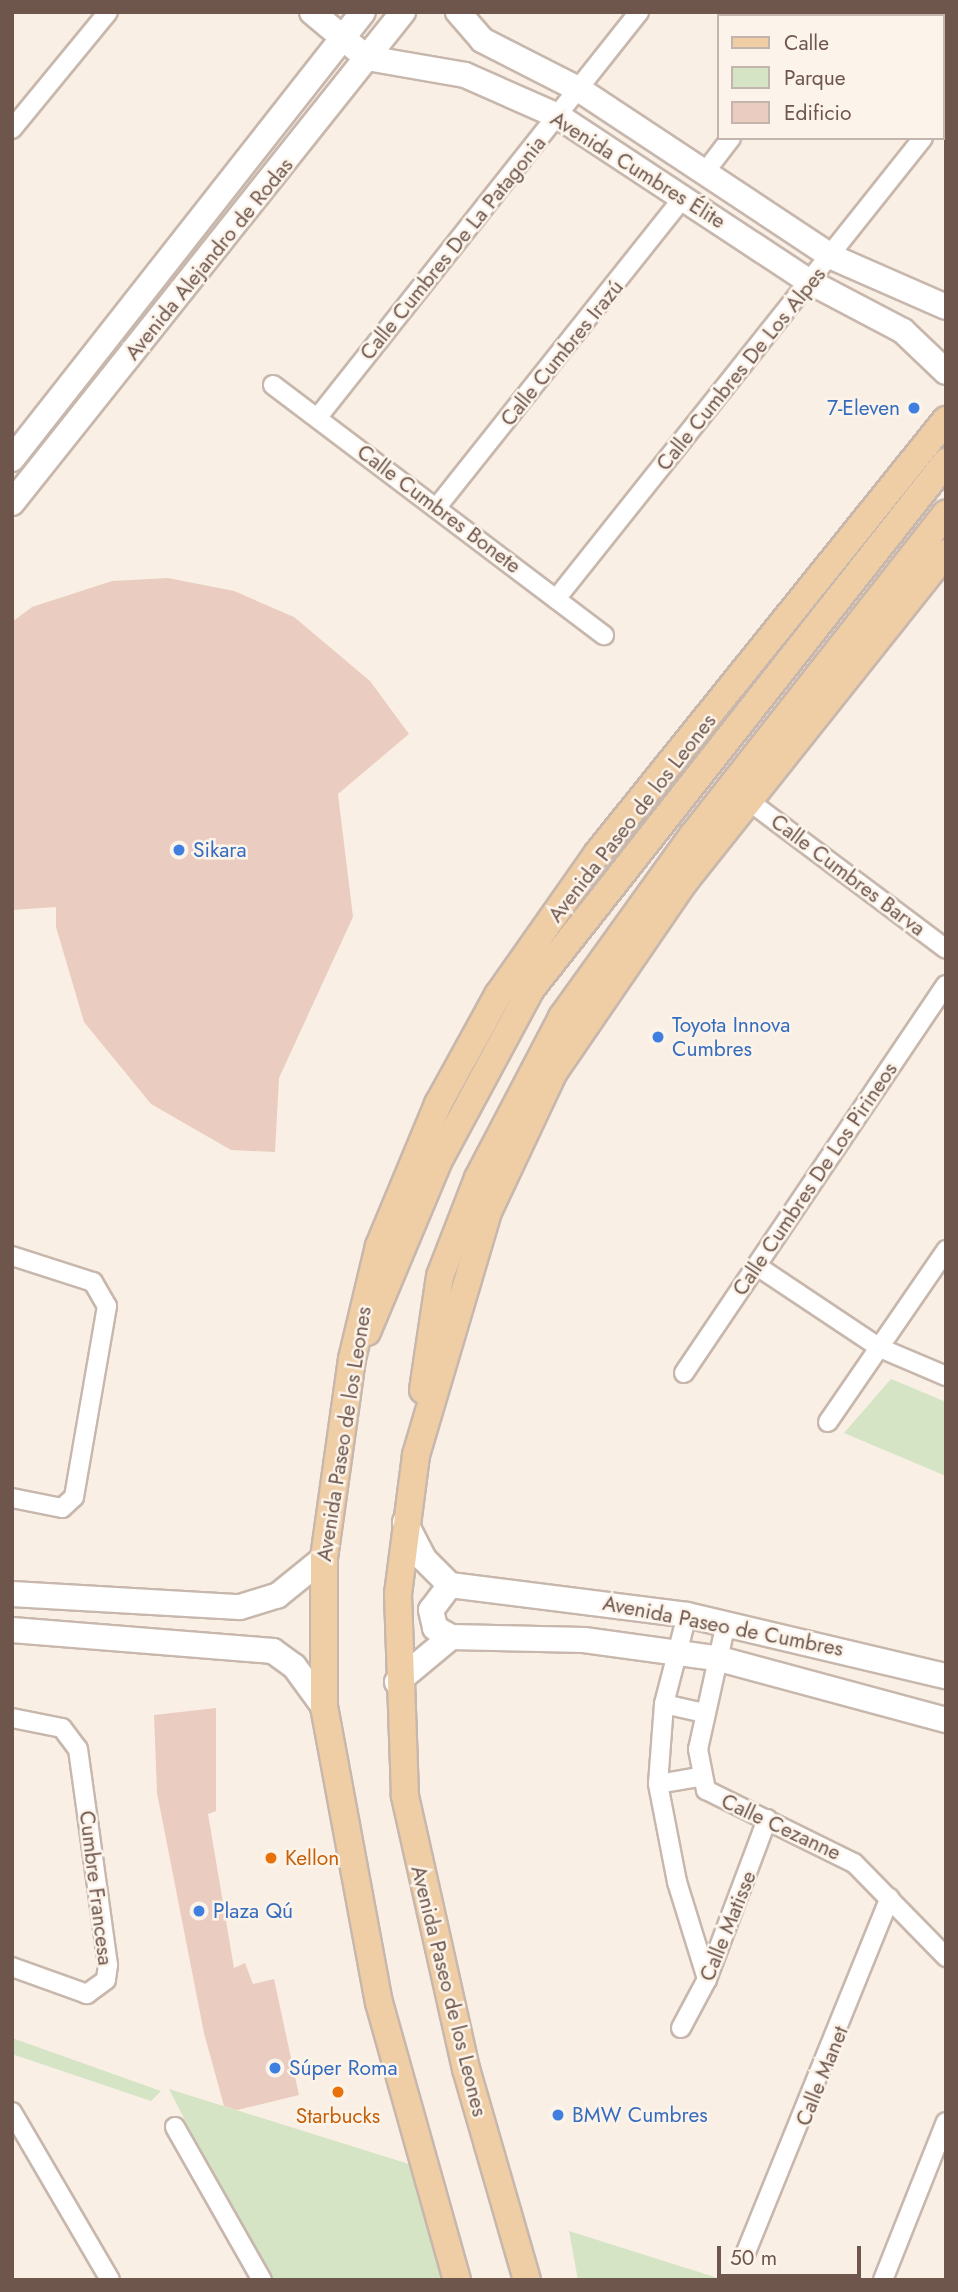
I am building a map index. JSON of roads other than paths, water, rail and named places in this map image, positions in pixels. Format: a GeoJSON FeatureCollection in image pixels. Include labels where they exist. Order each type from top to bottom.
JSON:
{"type":"FeatureCollection","features":[{"type":"Feature","properties":{"kind":"main road","name":"Avenida Paseo de los Leones"},"geometry":{"type":"LineString","coordinates":[[457,2280],[379,2003],[324,1707],[324,1558],[355,1351],[390,1211],[438,1104],[498,995],[597,855],[946,420]]}},
{"type":"Feature","properties":{"kind":"main road"},"geometry":{"type":"LineString","coordinates":[[355,1351],[377,1316],[439,1160],[531,989],[946,460],[918,453]]}},
{"type":"Feature","properties":{"kind":"main road"},"geometry":{"type":"LineString","coordinates":[[416,1455],[427,1342],[440,1276],[478,1178],[562,1017],[677,857],[946,514]]}},
{"type":"Feature","properties":{"kind":"main road","name":"Avenida Paseo de los Leones"},"geometry":{"type":"LineString","coordinates":[[527,2280],[419,1873],[405,1794],[397,1682],[405,1522],[416,1455],[488,1212],[554,1072],[599,998],[749,800],[946,554]]}},
{"type":"Feature","properties":{"kind":"street"},"geometry":{"type":"LineString","coordinates":[[12,129],[108,12]]}},
{"type":"Feature","properties":{"kind":"street","name":"Avenida Cumbres Élite"},"geometry":{"type":"LineString","coordinates":[[312,12],[341,42],[367,58],[465,75],[558,116],[810,282],[903,331],[946,372]]}},
{"type":"Feature","properties":{"kind":"street","name":"Avenida Alejandro de Rodas"},"geometry":{"type":"LineString","coordinates":[[12,459],[363,12]]}},
{"type":"Feature","properties":{"kind":"street","name":"Avenida Alejandro de Rodas"},"geometry":{"type":"LineString","coordinates":[[12,503],[403,12]]}},
{"type":"Feature","properties":{"kind":"street","name":"Avenida Cumbres Élite"},"geometry":{"type":"LineString","coordinates":[[458,12],[482,40],[580,90],[832,257],[946,307]]}},
{"type":"Feature","properties":{"kind":"street","name":"Calle Cumbres De La Patagonia"},"geometry":{"type":"LineString","coordinates":[[318,417],[580,90],[639,12]]}},
{"type":"Feature","properties":{"kind":"street"},"geometry":{"type":"LineString","coordinates":[[705,172],[729,140]]}},
{"type":"Feature","properties":{"kind":"street","name":"Calle Cumbres De Los Alpes"},"geometry":{"type":"LineString","coordinates":[[556,599],[832,257],[921,140]]}},
{"type":"Feature","properties":{"kind":"street","name":"Calle Cumbres Irazú"},"geometry":{"type":"LineString","coordinates":[[437,507],[684,197]]}},
{"type":"Feature","properties":{"kind":"street","name":"Calle Cumbres Bonete"},"geometry":{"type":"LineString","coordinates":[[273,385],[604,635]]}},
{"type":"Feature","properties":{"kind":"street","name":"Calle Cumbres Barva"},"geometry":{"type":"LineString","coordinates":[[749,800],[946,949]]}},
{"type":"Feature","properties":{"kind":"street","name":"Calle Cumbres De Los Pirineos"},"geometry":{"type":"LineString","coordinates":[[684,1373],[946,985]]}},
{"type":"Feature","properties":{"kind":"street"},"geometry":{"type":"LineString","coordinates":[[828,1422],[946,1250]]}},
{"type":"Feature","properties":{"kind":"street"},"geometry":{"type":"LineString","coordinates":[[12,1256],[93,1282],[107,1306],[74,1497],[62,1508],[12,1498]]}},
{"type":"Feature","properties":{"kind":"street"},"geometry":{"type":"LineString","coordinates":[[757,1266],[880,1348],[946,1376]]}},
{"type":"Feature","properties":{"kind":"street"},"geometry":{"type":"LineString","coordinates":[[397,1682],[451,1637],[435,1628],[431,1610],[450,1586],[424,1559],[405,1522]]}},
{"type":"Feature","properties":{"kind":"street"},"geometry":{"type":"LineString","coordinates":[[12,1594],[240,1606],[277,1596],[324,1558]]}},
{"type":"Feature","properties":{"kind":"street","name":"Avenida Paseo de Cumbres"},"geometry":{"type":"LineString","coordinates":[[450,1586],[687,1615],[946,1676]]}},
{"type":"Feature","properties":{"kind":"street"},"geometry":{"type":"LineString","coordinates":[[687,1615],[664,1704],[658,1784],[677,1882],[708,1979]]}},
{"type":"Feature","properties":{"kind":"street","name":"Calle Cezanne"},"geometry":{"type":"LineString","coordinates":[[726,1623],[704,1713],[699,1777],[718,1797],[836,1851],[890,1898],[946,1957]]}},
{"type":"Feature","properties":{"kind":"street"},"geometry":{"type":"LineString","coordinates":[[12,1630],[273,1651],[294,1666],[324,1707]]}},
{"type":"Feature","properties":{"kind":"street","name":"Avenida Paseo de Cumbres"},"geometry":{"type":"LineString","coordinates":[[451,1637],[676,1650],[716,1658],[946,1720]]}},
{"type":"Feature","properties":{"kind":"street"},"geometry":{"type":"LineString","coordinates":[[664,1704],[704,1713]]}},
{"type":"Feature","properties":{"kind":"street","name":"Cumbre Francesa"},"geometry":{"type":"LineString","coordinates":[[12,1718],[73,1735],[106,1980],[87,1994],[12,1967]]}},
{"type":"Feature","properties":{"kind":"street"},"geometry":{"type":"LineString","coordinates":[[658,1784],[699,1777]]}},
{"type":"Feature","properties":{"kind":"street","name":"Calle Matisse"},"geometry":{"type":"LineString","coordinates":[[681,2028],[708,1979],[767,1819]]}},
{"type":"Feature","properties":{"kind":"street","name":"Calle Manet"},"geometry":{"type":"LineString","coordinates":[[746,2252],[890,1898]]}},
{"type":"Feature","properties":{"kind":"street"},"geometry":{"type":"LineString","coordinates":[[12,2112],[110,2280]]}},
{"type":"Feature","properties":{"kind":"street"},"geometry":{"type":"LineString","coordinates":[[883,2280],[946,2122]]}},
{"type":"Feature","properties":{"kind":"street"},"geometry":{"type":"LineString","coordinates":[[175,2127],[262,2280]]}},
{"type":"Feature","properties":{"kind":"place","name":"7-Eleven"},"geometry":{"type":"Point","coordinates":[914,408]}},
{"type":"Feature","properties":{"kind":"place","name":"Sikara"},"geometry":{"type":"Point","coordinates":[179,850]}},
{"type":"Feature","properties":{"kind":"place","name":"Toyota Innova Cumbres"},"geometry":{"type":"Point","coordinates":[658,1037]}},
{"type":"Feature","properties":{"kind":"place","name":"Kellon"},"geometry":{"type":"Point","coordinates":[271,1858]}},
{"type":"Feature","properties":{"kind":"place","name":"Plaza Qú"},"geometry":{"type":"Point","coordinates":[199,1911]}},
{"type":"Feature","properties":{"kind":"place","name":"Súper Roma"},"geometry":{"type":"Point","coordinates":[275,2068]}},
{"type":"Feature","properties":{"kind":"place","name":"Starbucks"},"geometry":{"type":"Point","coordinates":[338,2092]}},
{"type":"Feature","properties":{"kind":"place","name":"BMW Cumbres"},"geometry":{"type":"Point","coordinates":[558,2115]}}]}
